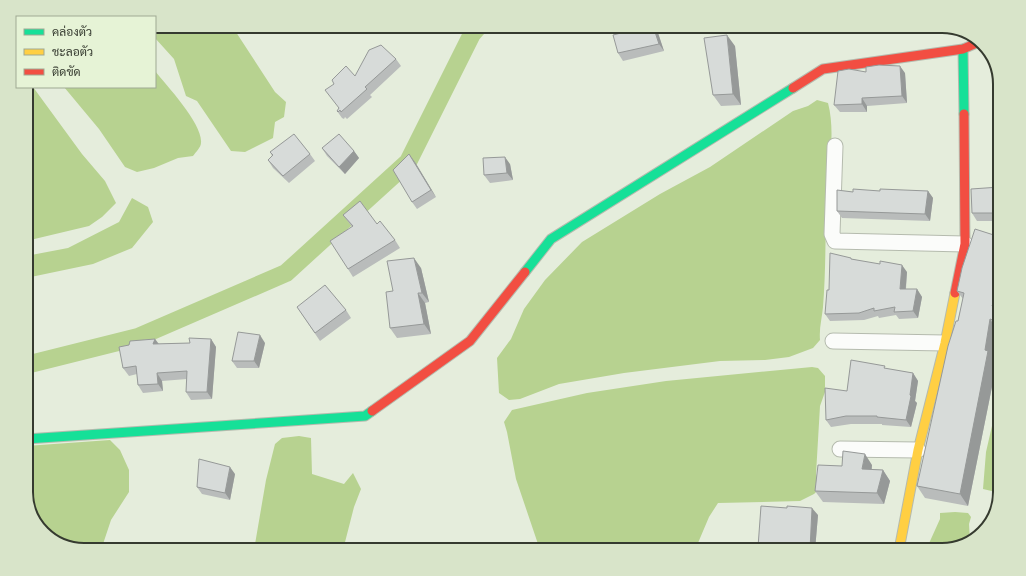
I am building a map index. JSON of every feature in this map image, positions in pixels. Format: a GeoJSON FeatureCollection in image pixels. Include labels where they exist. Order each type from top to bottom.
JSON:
{"type":"FeatureCollection","features":[{"type":"Feature","properties":{"kind":"street"},"geometry":{"type":"LineString","coordinates":[[33,438],[365,416],[470,341],[551,239],[823,69],[962,49],[973,44]]}},
{"type":"Feature","properties":{"kind":"street"},"geometry":{"type":"LineString","coordinates":[[899,543],[918,450],[945,343],[965,244],[962,49]]}},
{"type":"Feature","properties":{"kind":"street"},"geometry":{"type":"LineString","coordinates":[[836,146],[832,234],[835,241],[965,244]]}},
{"type":"Feature","properties":{"kind":"street"},"geometry":{"type":"LineString","coordinates":[[833,341],[945,343]]}},
{"type":"Feature","properties":{"kind":"street"},"geometry":{"type":"LineString","coordinates":[[840,449],[918,450]]}},
{"type":"Feature","properties":{"kind":"shaded area"},"geometry":{"type":"Polygon","coordinates":[[[156,33],[237,33],[275,92],[286,102],[284,117],[275,122],[273,138],[245,152],[231,151],[197,101],[186,96],[174,59],[156,39],[156,33]]]}},
{"type":"Feature","properties":{"kind":"shaded area"},"geometry":{"type":"Polygon","coordinates":[[[156,72],[190,116],[200,135],[201,145],[193,156],[178,158],[154,168],[137,172],[125,167],[99,129],[65,88],[156,88],[156,72]]]}},
{"type":"Feature","properties":{"kind":"shaded area"},"geometry":{"type":"Polygon","coordinates":[[[33,88],[82,154],[105,181],[116,203],[102,217],[89,226],[33,239],[33,88]]]}},
{"type":"Feature","properties":{"kind":"shaded area"},"geometry":{"type":"Polygon","coordinates":[[[817,100],[828,103],[831,126],[831,150],[827,197],[825,279],[820,340],[813,348],[789,357],[765,360],[720,361],[624,373],[559,384],[520,399],[509,400],[499,393],[497,358],[511,339],[524,309],[545,280],[582,242],[660,194],[710,167],[793,111],[808,106],[817,100]]]}},
{"type":"Feature","properties":{"kind":"shaded area"},"geometry":{"type":"Polygon","coordinates":[[[132,198],[148,207],[153,222],[132,248],[93,264],[33,277],[33,255],[68,248],[119,222],[132,198]]]}},
{"type":"Feature","properties":{"kind":"shaded area"},"geometry":{"type":"Polygon","coordinates":[[[812,367],[818,368],[825,376],[825,392],[820,406],[816,474],[820,488],[814,494],[800,501],[718,503],[709,517],[698,543],[538,543],[516,479],[504,422],[512,410],[587,393],[666,381],[812,367]]]}},
{"type":"Feature","properties":{"kind":"shaded area"},"geometry":{"type":"Polygon","coordinates":[[[993,422],[993,491],[983,489],[986,452],[993,422]]]}},
{"type":"Feature","properties":{"kind":"shaded area"},"geometry":{"type":"Polygon","coordinates":[[[299,436],[311,438],[312,474],[344,484],[353,473],[361,489],[354,507],[345,543],[255,543],[266,480],[275,444],[282,438],[299,436]]]}},
{"type":"Feature","properties":{"kind":"shaded area"},"geometry":{"type":"Polygon","coordinates":[[[110,440],[120,450],[129,470],[129,492],[111,520],[103,543],[77,543],[64,539],[50,530],[38,515],[33,495],[33,446],[110,440]]]}},
{"type":"Feature","properties":{"kind":"shaded area"},"geometry":{"type":"Polygon","coordinates":[[[940,513],[968,513],[971,517],[969,524],[970,535],[949,543],[929,543],[940,519],[940,513]]]}},
{"type":"Feature","properties":{"kind":"building"},"geometry":{"type":"Polygon","coordinates":[[[621,33],[655,33],[659,44],[618,53],[613,35],[621,33]]]}},
{"type":"Feature","properties":{"kind":"building"},"geometry":{"type":"Polygon","coordinates":[[[727,35],[733,94],[713,95],[704,38],[727,35]]]}},
{"type":"Feature","properties":{"kind":"building"},"geometry":{"type":"Polygon","coordinates":[[[381,45],[396,59],[365,87],[367,89],[341,112],[340,110],[338,112],[337,111],[339,108],[325,90],[334,84],[332,80],[346,66],[355,76],[369,50],[381,45]]]}},
{"type":"Feature","properties":{"kind":"building"},"geometry":{"type":"Polygon","coordinates":[[[879,65],[900,66],[902,96],[862,98],[862,104],[834,105],[838,71],[849,69],[866,72],[866,67],[879,65]]]}},
{"type":"Feature","properties":{"kind":"building"},"geometry":{"type":"Polygon","coordinates":[[[294,134],[310,154],[283,176],[268,160],[273,155],[270,152],[294,134]]]}},
{"type":"Feature","properties":{"kind":"building"},"geometry":{"type":"Polygon","coordinates":[[[339,134],[354,151],[339,167],[322,148],[339,134]]]}},
{"type":"Feature","properties":{"kind":"building"},"geometry":{"type":"Polygon","coordinates":[[[409,154],[431,190],[412,202],[393,170],[409,154]]]}},
{"type":"Feature","properties":{"kind":"building"},"geometry":{"type":"Polygon","coordinates":[[[505,157],[507,173],[484,175],[483,158],[505,157]]]}},
{"type":"Feature","properties":{"kind":"building"},"geometry":{"type":"Polygon","coordinates":[[[993,187],[993,213],[972,213],[971,189],[993,187]]]}},
{"type":"Feature","properties":{"kind":"building"},"geometry":{"type":"Polygon","coordinates":[[[853,189],[880,191],[880,189],[928,191],[925,214],[837,211],[837,190],[853,192],[853,189]]]}},
{"type":"Feature","properties":{"kind":"building"},"geometry":{"type":"Polygon","coordinates":[[[360,201],[377,224],[380,221],[395,240],[348,269],[330,241],[353,226],[343,215],[360,201]]]}},
{"type":"Feature","properties":{"kind":"building"},"geometry":{"type":"Polygon","coordinates":[[[975,229],[993,235],[993,320],[990,319],[985,350],[988,351],[960,494],[917,486],[948,346],[956,321],[958,321],[964,293],[957,291],[962,268],[975,229]]]}},
{"type":"Feature","properties":{"kind":"building"},"geometry":{"type":"Polygon","coordinates":[[[830,253],[851,259],[880,264],[880,261],[902,265],[900,289],[917,289],[913,311],[894,312],[895,307],[874,311],[874,308],[859,313],[825,314],[827,290],[829,290],[830,253]]]}},
{"type":"Feature","properties":{"kind":"building"},"geometry":{"type":"Polygon","coordinates":[[[414,258],[422,293],[418,293],[424,324],[390,328],[386,292],[393,291],[387,261],[414,258]]]}},
{"type":"Feature","properties":{"kind":"building"},"geometry":{"type":"Polygon","coordinates":[[[325,285],[346,310],[315,333],[297,307],[325,285]]]}},
{"type":"Feature","properties":{"kind":"building"},"geometry":{"type":"Polygon","coordinates":[[[238,332],[260,335],[254,361],[232,361],[238,332]]]}},
{"type":"Feature","properties":{"kind":"building"},"geometry":{"type":"Polygon","coordinates":[[[189,338],[211,339],[207,392],[186,392],[187,371],[157,373],[158,384],[138,385],[136,366],[123,368],[119,347],[129,345],[130,341],[155,339],[153,344],[190,343],[189,338]]]}},
{"type":"Feature","properties":{"kind":"building"},"geometry":{"type":"Polygon","coordinates":[[[851,360],[913,373],[911,396],[906,420],[877,416],[846,416],[826,420],[825,388],[847,391],[851,360]]]}},
{"type":"Feature","properties":{"kind":"building"},"geometry":{"type":"Polygon","coordinates":[[[843,451],[865,454],[862,469],[883,470],[877,493],[815,491],[818,465],[842,466],[843,451]]]}},
{"type":"Feature","properties":{"kind":"building"},"geometry":{"type":"Polygon","coordinates":[[[199,459],[230,467],[225,493],[197,487],[199,459]]]}},
{"type":"Feature","properties":{"kind":"building"},"geometry":{"type":"Polygon","coordinates":[[[761,506],[812,508],[810,543],[758,543],[761,506]]]}},
{"type":"Feature","properties":{"kind":"waterway"},"geometry":{"type":"LineString","coordinates":[[33,363],[138,337],[286,273],[408,162],[473,33]]}},
{"type":"Feature","properties":{"kind":"traffic: fast"},"geometry":{"type":"LineString","coordinates":[[963,49],[964,114]]}},
{"type":"Feature","properties":{"kind":"traffic: fast"},"geometry":{"type":"LineString","coordinates":[[525,272],[551,239],[793,88]]}},
{"type":"Feature","properties":{"kind":"traffic: fast"},"geometry":{"type":"LineString","coordinates":[[33,439],[365,416],[372,411]]}},
{"type":"Feature","properties":{"kind":"traffic: slow"},"geometry":{"type":"LineString","coordinates":[[900,543],[918,450],[945,343],[955,293]]}},
{"type":"Feature","properties":{"kind":"traffic: jam"},"geometry":{"type":"LineString","coordinates":[[793,88],[823,69],[963,49],[974,44]]}},
{"type":"Feature","properties":{"kind":"traffic: jam"},"geometry":{"type":"LineString","coordinates":[[955,293],[965,244],[964,114]]}},
{"type":"Feature","properties":{"kind":"traffic: jam"},"geometry":{"type":"LineString","coordinates":[[372,411],[470,341],[525,272]]}}]}
